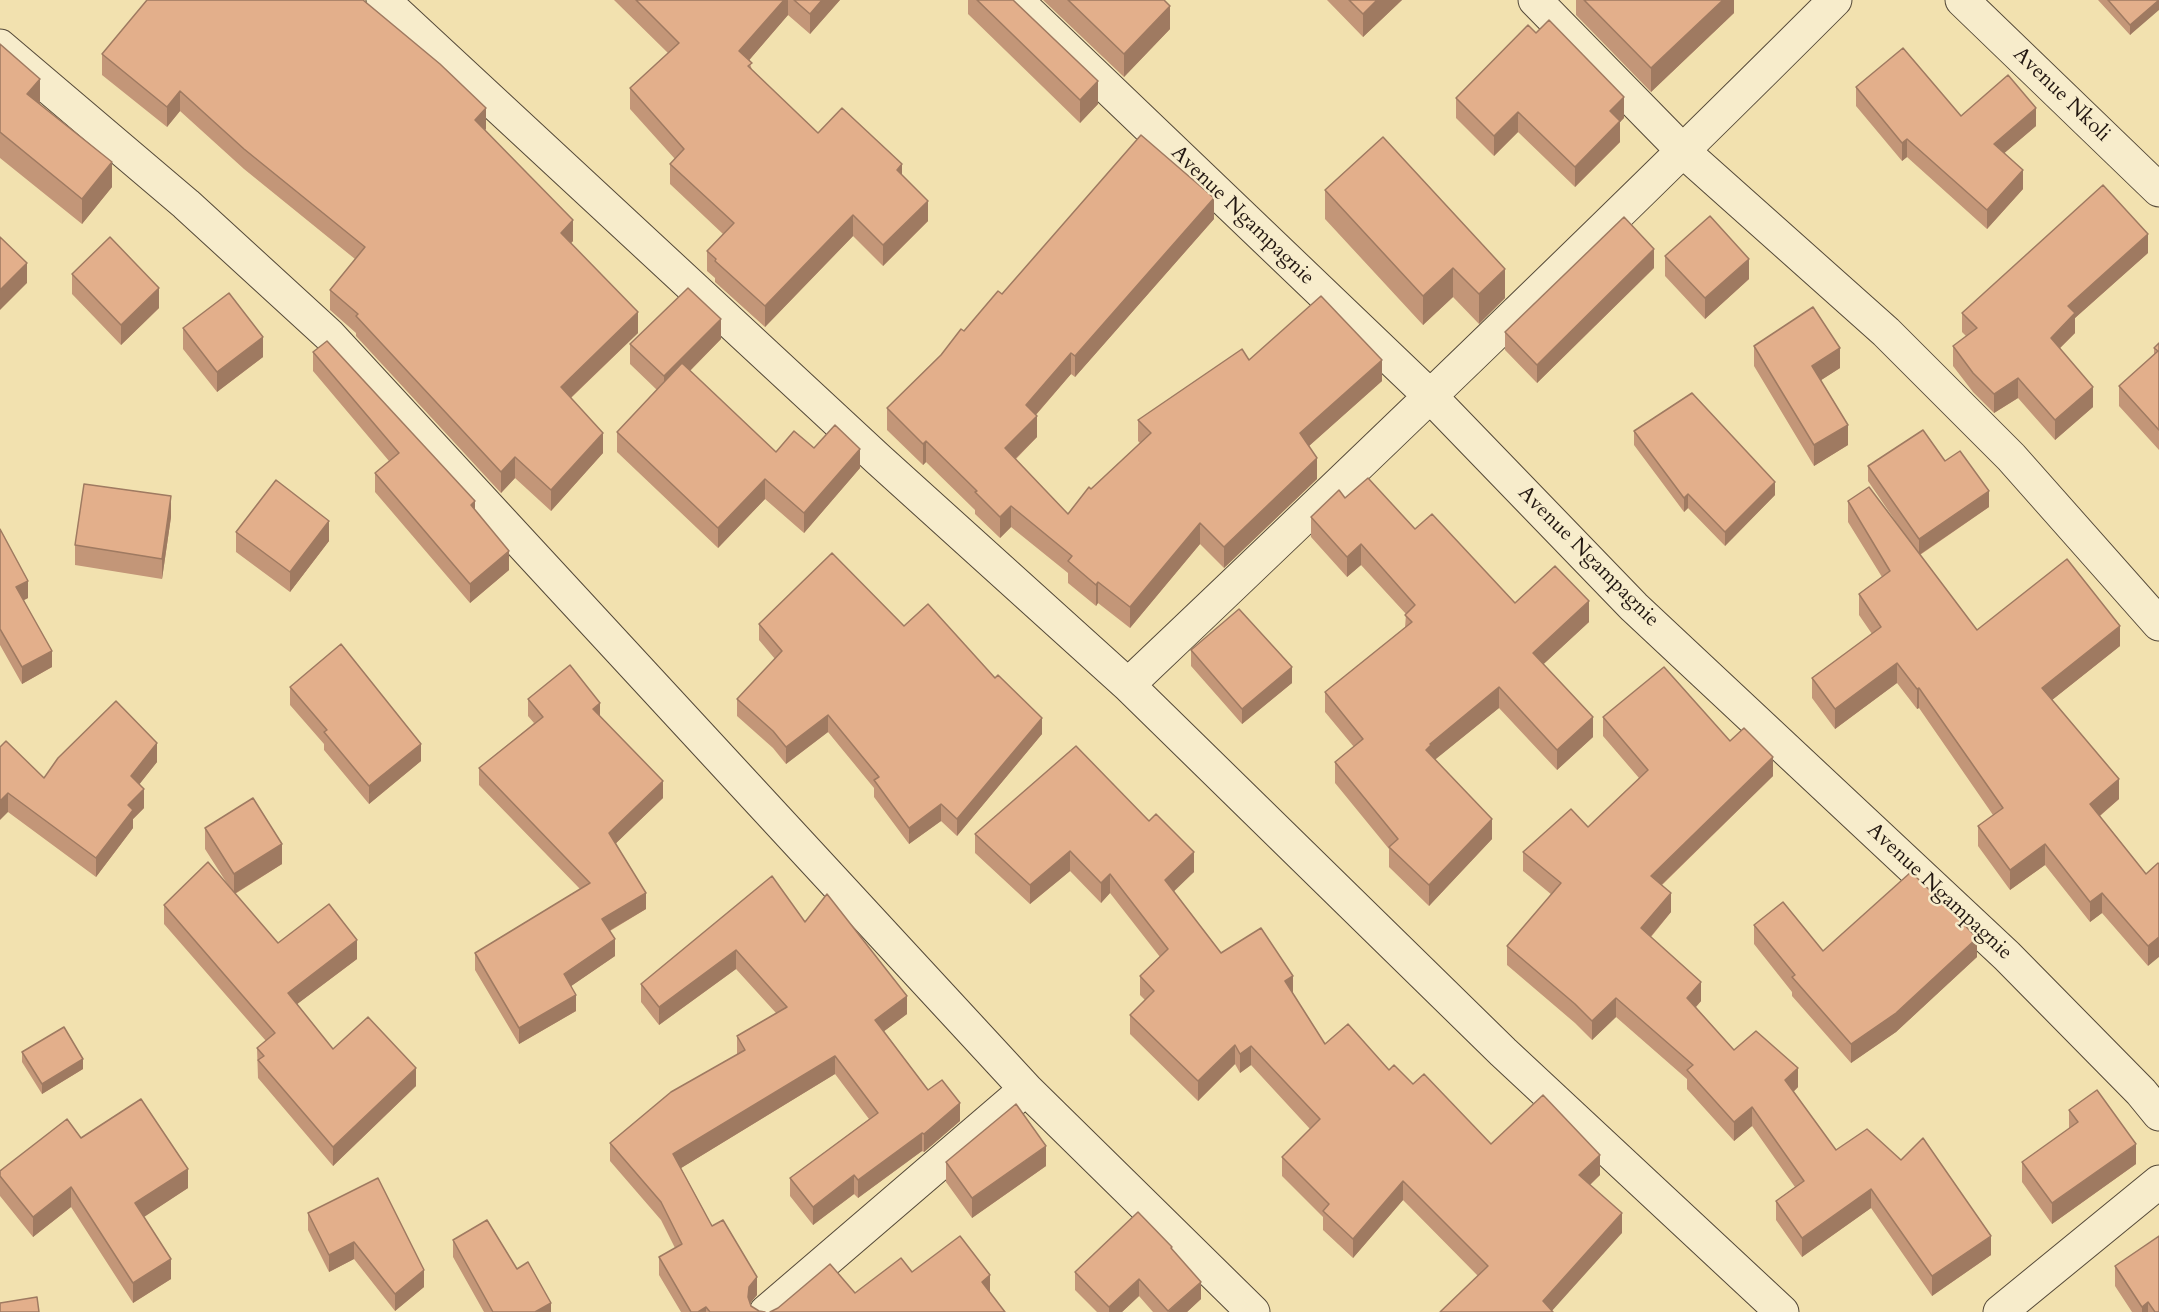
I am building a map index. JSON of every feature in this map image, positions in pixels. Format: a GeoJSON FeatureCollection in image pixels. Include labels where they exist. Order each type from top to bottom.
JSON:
{"type":"FeatureCollection","features":[{"type":"Feature","properties":{"kind":"street"},"geometry":{"type":"LineString","coordinates":[[383,0],[869,451],[1128,685],[1503,1052],[1782,1312]]}},
{"type":"Feature","properties":{"kind":"street","name":"Avenue Ngampagnie"},"geometry":{"type":"LineString","coordinates":[[1016,0],[1431,397],[1634,607],[2153,1094]]}},
{"type":"Feature","properties":{"kind":"street"},"geometry":{"type":"LineString","coordinates":[[1535,0],[1683,152],[1903,349],[2012,457],[2159,624]]}},
{"type":"Feature","properties":{"kind":"street"},"geometry":{"type":"LineString","coordinates":[[1128,685],[1431,397],[1683,152],[1835,0]]}},
{"type":"Feature","properties":{"kind":"street","name":"Avenue Nkoli"},"geometry":{"type":"LineString","coordinates":[[1962,0],[2159,190]]}},
{"type":"Feature","properties":{"kind":"street"},"geometry":{"type":"LineString","coordinates":[[0,46],[186,204],[329,335],[1026,1089],[1253,1312]]}},
{"type":"Feature","properties":{"kind":"street"},"geometry":{"type":"LineString","coordinates":[[766,1312],[1026,1089]]}},
{"type":"Feature","properties":{"kind":"street"},"geometry":{"type":"LineString","coordinates":[[2000,1312],[2159,1182]]}},
{"type":"Feature","properties":{"kind":"building"},"geometry":{"type":"Polygon","coordinates":[[[147,0],[363,0],[440,64],[486,108],[475,120],[573,220],[561,233],[638,312],[561,387],[603,433],[551,490],[515,457],[501,472],[356,316],[358,314],[330,290],[365,247],[244,149],[180,91],[167,107],[102,54],[147,0]]]}},
{"type":"Feature","properties":{"kind":"building"},"geometry":{"type":"Polygon","coordinates":[[[636,0],[784,0],[739,51],[752,63],[748,66],[818,133],[842,108],[902,164],[897,170],[928,201],[883,245],[853,215],[765,306],[707,251],[734,223],[670,164],[684,149],[630,88],[679,43],[636,0]]]}},
{"type":"Feature","properties":{"kind":"building"},"geometry":{"type":"Polygon","coordinates":[[[794,0],[822,0],[810,14],[794,0]]]}},
{"type":"Feature","properties":{"kind":"building"},"geometry":{"type":"Polygon","coordinates":[[[977,0],[1013,0],[1098,81],[1080,100],[977,0]]]}},
{"type":"Feature","properties":{"kind":"building"},"geometry":{"type":"Polygon","coordinates":[[[1068,0],[1164,0],[1170,6],[1124,54],[1068,0]]]}},
{"type":"Feature","properties":{"kind":"building"},"geometry":{"type":"Polygon","coordinates":[[[1349,0],[1377,0],[1363,14],[1349,0]]]}},
{"type":"Feature","properties":{"kind":"building"},"geometry":{"type":"Polygon","coordinates":[[[1584,0],[1723,0],[1651,68],[1584,0]]]}},
{"type":"Feature","properties":{"kind":"building"},"geometry":{"type":"Polygon","coordinates":[[[2108,0],[2159,0],[2130,25],[2108,0]]]}},
{"type":"Feature","properties":{"kind":"building"},"geometry":{"type":"Polygon","coordinates":[[[1549,20],[1624,97],[1610,111],[1620,121],[1575,167],[1518,112],[1494,136],[1456,98],[1528,25],[1536,33],[1549,20]]]}},
{"type":"Feature","properties":{"kind":"building"},"geometry":{"type":"Polygon","coordinates":[[[0,44],[40,79],[27,94],[112,162],[82,199],[0,132],[0,44]]]}},
{"type":"Feature","properties":{"kind":"building"},"geometry":{"type":"Polygon","coordinates":[[[1903,48],[1961,116],[2008,75],[2036,108],[1994,144],[2023,170],[1987,210],[1907,139],[1902,143],[1856,87],[1903,48]]]}},
{"type":"Feature","properties":{"kind":"building"},"geometry":{"type":"Polygon","coordinates":[[[1141,135],[1214,198],[1075,356],[1071,353],[1026,405],[1037,416],[1005,448],[1068,514],[1089,487],[1091,489],[1151,433],[1138,420],[1242,349],[1249,360],[1321,296],[1382,360],[1300,433],[1317,458],[1224,547],[1200,523],[1130,607],[1098,582],[1096,585],[1068,561],[1072,556],[1011,506],[1000,517],[926,441],[923,444],[887,408],[941,355],[961,329],[964,331],[998,291],[1002,294],[1141,135]]]}},
{"type":"Feature","properties":{"kind":"building"},"geometry":{"type":"Polygon","coordinates":[[[1383,137],[1505,269],[1479,294],[1453,268],[1423,296],[1325,190],[1383,137]]]}},
{"type":"Feature","properties":{"kind":"building"},"geometry":{"type":"Polygon","coordinates":[[[2103,185],[2148,234],[2068,306],[2075,313],[2051,338],[2093,387],[2055,420],[2018,378],[1994,394],[1973,373],[1953,346],[1977,328],[1962,313],[2103,185]]]}},
{"type":"Feature","properties":{"kind":"building"},"geometry":{"type":"Polygon","coordinates":[[[1710,216],[1749,259],[1705,298],[1665,256],[1710,216]]]}},
{"type":"Feature","properties":{"kind":"building"},"geometry":{"type":"Polygon","coordinates":[[[1624,217],[1654,249],[1537,365],[1505,332],[1624,217]]]}},
{"type":"Feature","properties":{"kind":"building"},"geometry":{"type":"Polygon","coordinates":[[[0,237],[27,263],[0,290],[0,237]]]}},
{"type":"Feature","properties":{"kind":"building"},"geometry":{"type":"Polygon","coordinates":[[[110,237],[159,288],[121,325],[72,274],[110,237]]]}},
{"type":"Feature","properties":{"kind":"building"},"geometry":{"type":"Polygon","coordinates":[[[688,288],[721,319],[664,376],[630,344],[688,288]]]}},
{"type":"Feature","properties":{"kind":"building"},"geometry":{"type":"Polygon","coordinates":[[[229,293],[263,337],[217,372],[183,328],[229,293]]]}},
{"type":"Feature","properties":{"kind":"building"},"geometry":{"type":"Polygon","coordinates":[[[1813,307],[1840,348],[1812,366],[1848,425],[1814,445],[1754,346],[1813,307]]]}},
{"type":"Feature","properties":{"kind":"building"},"geometry":{"type":"Polygon","coordinates":[[[327,341],[475,501],[471,505],[509,551],[470,584],[375,473],[399,453],[313,352],[327,341]]]}},
{"type":"Feature","properties":{"kind":"building"},"geometry":{"type":"Polygon","coordinates":[[[2159,343],[2159,430],[2119,386],[2158,351],[2154,348],[2159,343]]]}},
{"type":"Feature","properties":{"kind":"building"},"geometry":{"type":"Polygon","coordinates":[[[682,363],[776,452],[794,431],[814,448],[835,425],[860,449],[804,513],[765,479],[718,528],[617,432],[682,363]]]}},
{"type":"Feature","properties":{"kind":"building"},"geometry":{"type":"Polygon","coordinates":[[[1692,393],[1775,482],[1725,532],[1688,494],[1684,498],[1634,431],[1692,393]]]}},
{"type":"Feature","properties":{"kind":"building"},"geometry":{"type":"Polygon","coordinates":[[[1923,430],[1945,461],[1960,451],[1989,491],[1919,539],[1868,466],[1923,430]]]}},
{"type":"Feature","properties":{"kind":"building"},"geometry":{"type":"Polygon","coordinates":[[[1368,478],[1415,529],[1432,514],[1515,603],[1555,566],[1589,601],[1533,653],[1593,717],[1557,750],[1499,687],[1430,744],[1426,750],[1492,819],[1429,885],[1389,847],[1398,839],[1335,762],[1363,739],[1325,692],[1412,622],[1405,615],[1415,605],[1361,544],[1347,557],[1311,517],[1339,490],[1345,498],[1368,478]]]}},
{"type":"Feature","properties":{"kind":"building"},"geometry":{"type":"Polygon","coordinates":[[[276,480],[329,521],[290,572],[236,532],[276,480]]]}},
{"type":"Feature","properties":{"kind":"building"},"geometry":{"type":"Polygon","coordinates":[[[84,484],[171,496],[162,559],[75,545],[84,484]]]}},
{"type":"Feature","properties":{"kind":"building"},"geometry":{"type":"Polygon","coordinates":[[[1869,487],[1977,630],[2067,559],[2120,626],[2042,688],[2119,779],[2090,804],[2146,874],[2159,864],[2159,937],[2148,946],[2102,893],[2090,902],[2045,844],[2010,870],[1978,826],[2003,808],[1919,688],[1917,689],[1897,663],[1835,709],[1812,678],[1881,627],[1859,594],[1890,571],[1848,501],[1869,487]]]}},
{"type":"Feature","properties":{"kind":"building"},"geometry":{"type":"Polygon","coordinates":[[[0,529],[28,581],[16,587],[52,651],[22,667],[0,629],[0,529]]]}},
{"type":"Feature","properties":{"kind":"building"},"geometry":{"type":"Polygon","coordinates":[[[832,553],[904,626],[928,604],[995,678],[998,675],[1042,718],[957,819],[941,804],[909,828],[874,780],[879,777],[828,715],[786,747],[773,731],[737,699],[782,651],[759,624],[832,553]]]}},
{"type":"Feature","properties":{"kind":"building"},"geometry":{"type":"Polygon","coordinates":[[[1239,609],[1292,667],[1242,709],[1191,650],[1239,609]]]}},
{"type":"Feature","properties":{"kind":"building"},"geometry":{"type":"Polygon","coordinates":[[[341,644],[421,744],[369,786],[324,732],[327,730],[290,687],[341,644]]]}},
{"type":"Feature","properties":{"kind":"building"},"geometry":{"type":"Polygon","coordinates":[[[570,665],[600,703],[593,709],[663,781],[609,833],[646,893],[602,919],[615,939],[564,974],[576,995],[519,1028],[475,953],[590,883],[479,768],[543,717],[528,699],[570,665]]]}},
{"type":"Feature","properties":{"kind":"building"},"geometry":{"type":"Polygon","coordinates":[[[1664,667],[1730,741],[1744,728],[1773,757],[1651,876],[1671,893],[1641,928],[1701,982],[1687,998],[1734,1050],[1756,1031],[1798,1068],[1785,1080],[1836,1150],[1867,1129],[1901,1160],[1923,1138],[1991,1236],[1932,1276],[1871,1189],[1802,1238],[1776,1201],[1804,1181],[1752,1107],[1734,1122],[1687,1070],[1693,1065],[1616,998],[1592,1021],[1507,946],[1561,883],[1523,852],[1571,809],[1588,827],[1648,770],[1603,717],[1664,667]]]}},
{"type":"Feature","properties":{"kind":"building"},"geometry":{"type":"Polygon","coordinates":[[[116,701],[157,743],[131,776],[144,789],[128,805],[133,810],[96,858],[8,793],[0,801],[0,747],[6,741],[44,778],[58,758],[116,701]]]}},
{"type":"Feature","properties":{"kind":"building"},"geometry":{"type":"Polygon","coordinates":[[[1076,746],[1149,821],[1156,814],[1194,852],[1165,880],[1221,953],[1261,928],[1293,976],[1285,981],[1325,1044],[1348,1024],[1389,1070],[1394,1065],[1413,1084],[1424,1074],[1491,1144],[1543,1095],[1600,1155],[1579,1175],[1622,1213],[1543,1301],[1553,1312],[1440,1312],[1488,1266],[1403,1181],[1353,1239],[1323,1211],[1329,1204],[1282,1157],[1320,1119],[1251,1046],[1240,1054],[1235,1045],[1198,1081],[1130,1015],[1154,991],[1140,976],[1168,949],[1110,874],[1101,883],[1070,851],[1030,885],[975,834],[1076,746]]]}},
{"type":"Feature","properties":{"kind":"building"},"geometry":{"type":"Polygon","coordinates":[[[253,798],[282,844],[234,874],[205,828],[253,798]]]}},
{"type":"Feature","properties":{"kind":"building"},"geometry":{"type":"Polygon","coordinates":[[[208,862],[278,943],[329,904],[357,940],[288,993],[333,1049],[368,1017],[416,1068],[333,1147],[258,1060],[264,1056],[257,1048],[275,1033],[164,905],[208,862]]]}},
{"type":"Feature","properties":{"kind":"building"},"geometry":{"type":"Polygon","coordinates":[[[1911,872],[1977,938],[1896,1013],[1851,1044],[1792,977],[1795,975],[1754,925],[1783,902],[1823,951],[1911,872]]]}},
{"type":"Feature","properties":{"kind":"building"},"geometry":{"type":"Polygon","coordinates":[[[772,876],[805,922],[827,894],[907,996],[875,1020],[928,1090],[942,1080],[960,1103],[924,1134],[922,1133],[858,1180],[854,1175],[813,1207],[790,1178],[878,1113],[835,1056],[673,1154],[712,1226],[723,1220],[757,1277],[749,1287],[748,1297],[751,1306],[765,1312],[710,1312],[706,1307],[698,1312],[691,1312],[659,1257],[682,1244],[661,1202],[610,1143],[671,1092],[745,1050],[737,1036],[787,1007],[736,950],[659,1007],[641,984],[772,876]]]}},
{"type":"Feature","properties":{"kind":"building"},"geometry":{"type":"Polygon","coordinates":[[[64,1027],[83,1059],[42,1084],[22,1052],[64,1027]]]}},
{"type":"Feature","properties":{"kind":"building"},"geometry":{"type":"Polygon","coordinates":[[[2097,1090],[2136,1144],[2052,1203],[2022,1162],[2078,1122],[2069,1110],[2097,1090]]]}},
{"type":"Feature","properties":{"kind":"building"},"geometry":{"type":"Polygon","coordinates":[[[141,1099],[188,1169],[135,1203],[171,1259],[133,1283],[71,1187],[33,1217],[0,1176],[0,1171],[67,1119],[81,1138],[141,1099]]]}},
{"type":"Feature","properties":{"kind":"building"},"geometry":{"type":"Polygon","coordinates":[[[1016,1104],[1046,1146],[972,1198],[946,1162],[1016,1104]]]}},
{"type":"Feature","properties":{"kind":"building"},"geometry":{"type":"Polygon","coordinates":[[[378,1178],[424,1270],[395,1294],[354,1242],[329,1255],[308,1213],[378,1178]]]}},
{"type":"Feature","properties":{"kind":"building"},"geometry":{"type":"Polygon","coordinates":[[[1138,1212],[1172,1247],[1201,1282],[1168,1311],[1139,1279],[1109,1307],[1075,1272],[1138,1212]]]}},
{"type":"Feature","properties":{"kind":"building"},"geometry":{"type":"Polygon","coordinates":[[[487,1220],[517,1269],[528,1262],[551,1303],[535,1312],[493,1312],[453,1240],[487,1220]]]}},
{"type":"Feature","properties":{"kind":"building"},"geometry":{"type":"Polygon","coordinates":[[[960,1236],[990,1275],[982,1282],[1005,1312],[770,1312],[778,1308],[830,1264],[855,1293],[901,1258],[912,1272],[960,1236]]]}},
{"type":"Feature","properties":{"kind":"building"},"geometry":{"type":"Polygon","coordinates":[[[2159,1236],[2159,1312],[2155,1312],[2148,1302],[2142,1307],[2115,1266],[2159,1236]]]}},
{"type":"Feature","properties":{"kind":"building"},"geometry":{"type":"Polygon","coordinates":[[[37,1297],[39,1312],[0,1312],[0,1303],[37,1297]]]}}]}
